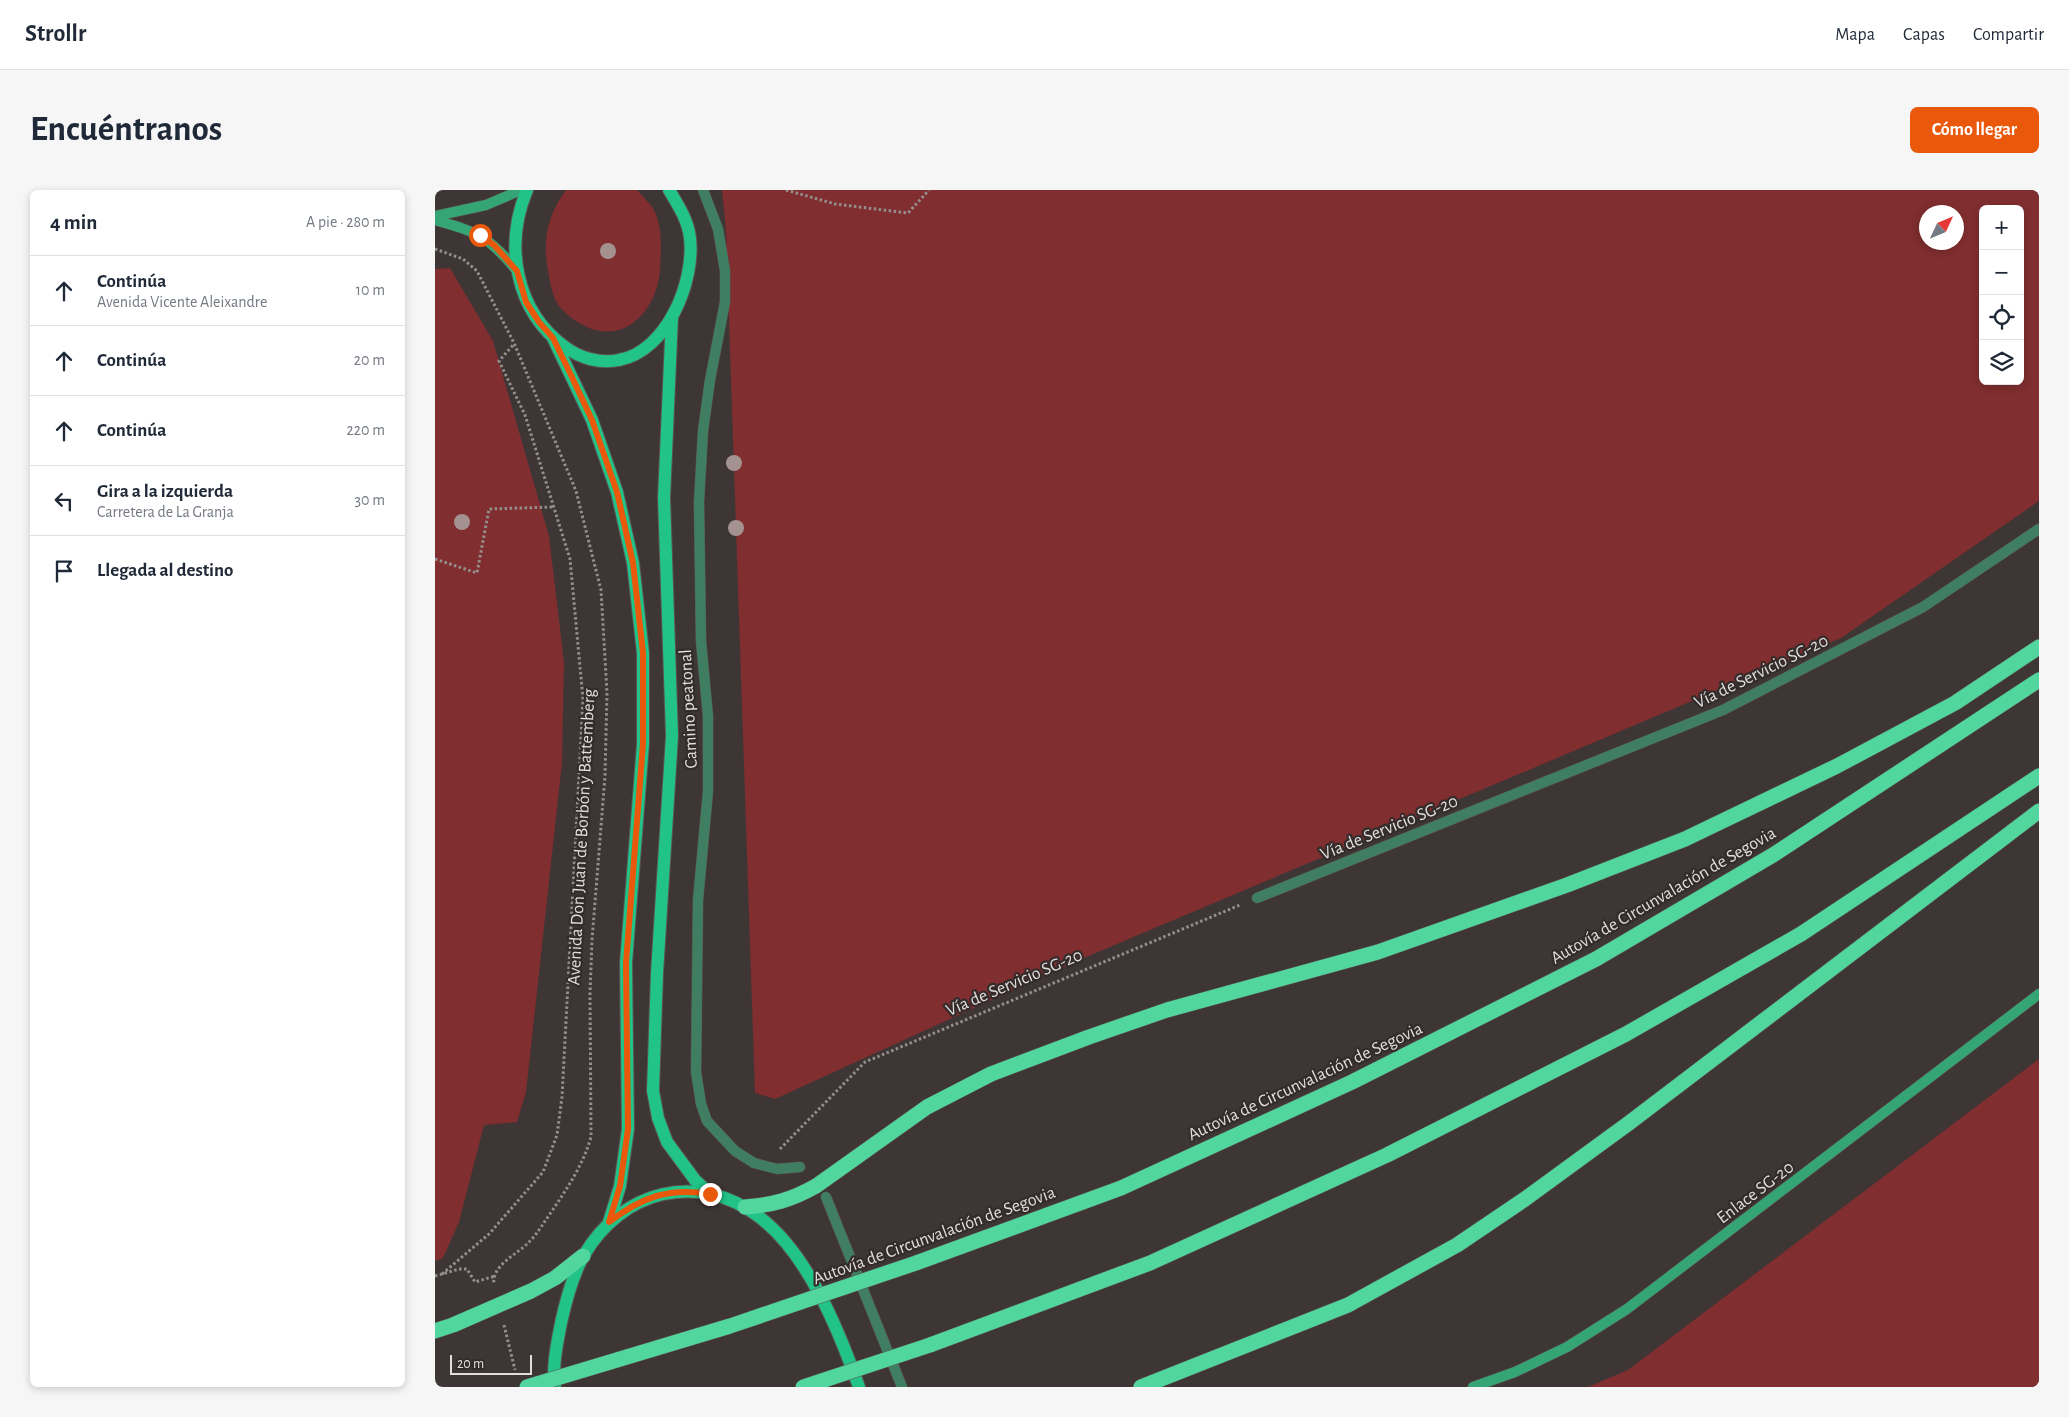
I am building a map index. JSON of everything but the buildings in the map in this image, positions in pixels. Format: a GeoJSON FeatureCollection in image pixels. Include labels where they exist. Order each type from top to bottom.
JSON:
{"type":"FeatureCollection","features":[{"type":"Feature","properties":{"kind":"highway"},"geometry":{"type":"LineString","coordinates":[[745,1207],[773,1205],[797,1197],[816,1186],[927,1107],[991,1074],[1167,1010],[1378,952],[1567,885],[1685,839],[1837,766],[1955,703],[2039,647]]}},
{"type":"Feature","properties":{"kind":"highway","name":"Autovía de Circunvalación de Segovia"},"geometry":{"type":"LineString","coordinates":[[523,1383],[730,1326],[916,1263],[1121,1188],[1351,1082],[1595,959],[1773,855],[2039,680]]}},
{"type":"Feature","properties":{"kind":"highway"},"geometry":{"type":"LineString","coordinates":[[803,1387],[930,1346],[1150,1263],[1387,1155],[1627,1034],[1801,934],[2039,776]]}},
{"type":"Feature","properties":{"kind":"highway"},"geometry":{"type":"LineString","coordinates":[[1141,1387],[1347,1305],[1457,1245],[1525,1200],[1629,1123],[2039,811]]}},
{"type":"Feature","properties":{"kind":"highway"},"geometry":{"type":"LineString","coordinates":[[435,1331],[531,1291],[555,1278],[583,1256]]}},
{"type":"Feature","properties":{"kind":"main road"},"geometry":{"type":"LineString","coordinates":[[527,190],[519,210],[515,250],[517,271],[526,302],[539,322],[553,338],[568,349],[590,359],[619,360],[647,346],[672,317],[688,280],[691,248],[686,221],[669,190]]}},
{"type":"Feature","properties":{"kind":"main road"},"geometry":{"type":"LineString","coordinates":[[672,317],[664,498],[672,736],[657,973],[653,1091],[658,1118],[667,1142],[695,1180],[710,1194]]}},
{"type":"Feature","properties":{"kind":"main road"},"geometry":{"type":"LineString","coordinates":[[553,338],[592,420],[617,492],[633,563],[643,653],[643,744],[626,963],[628,1129],[620,1186],[609,1222]]}},
{"type":"Feature","properties":{"kind":"main road"},"geometry":{"type":"LineString","coordinates":[[555,1387],[554,1361],[565,1305],[572,1281],[583,1256],[609,1222],[637,1203],[651,1197],[691,1191],[710,1194],[745,1207],[773,1230],[793,1252],[811,1280],[841,1336],[859,1387]]}},
{"type":"Feature","properties":{"kind":"street"},"geometry":{"type":"LineString","coordinates":[[435,216],[486,205],[521,190]]}},
{"type":"Feature","properties":{"kind":"street","name":"Camino peatonal"},"geometry":{"type":"LineString","coordinates":[[703,190],[718,228],[725,271],[725,302],[704,422],[699,502],[701,641],[708,716],[708,782],[698,900],[696,1072],[701,1104],[707,1121],[718,1135],[735,1151],[754,1163],[777,1169],[799,1168]]}},
{"type":"Feature","properties":{"kind":"street"},"geometry":{"type":"LineString","coordinates":[[435,220],[464,228],[480,235],[494,245],[517,271]]}},
{"type":"Feature","properties":{"kind":"street","name":"Vía de Servicio SG-20"},"geometry":{"type":"LineString","coordinates":[[1257,898],[1723,710],[1923,607],[2039,529]]}},
{"type":"Feature","properties":{"kind":"street","name":"Enlace SG-20"},"geometry":{"type":"LineString","coordinates":[[1473,1387],[1515,1372],[1567,1347],[1627,1309],[2039,994]]}},
{"type":"Feature","properties":{"kind":"street"},"geometry":{"type":"LineString","coordinates":[[826,1197],[902,1387]]}},
{"type":"Feature","properties":{"kind":"path"},"geometry":{"type":"LineString","coordinates":[[786,190],[835,204],[908,212],[929,190]]}},
{"type":"Feature","properties":{"kind":"path","name":"Avenida Don Juan de Borbón y Battemberg"},"geometry":{"type":"LineString","coordinates":[[435,249],[463,259],[477,271],[514,343],[576,491],[601,590],[605,641],[607,712],[605,776],[591,949],[591,1137],[586,1153],[566,1191],[530,1242],[500,1266],[495,1276]]}},
{"type":"Feature","properties":{"kind":"path"},"geometry":{"type":"LineString","coordinates":[[442,1274],[489,1234],[543,1172],[557,1136],[562,1087],[583,699],[569,558],[525,415],[499,361],[514,343]]}},
{"type":"Feature","properties":{"kind":"path"},"geometry":{"type":"LineString","coordinates":[[435,559],[477,573],[489,509],[553,507]]}},
{"type":"Feature","properties":{"kind":"path","name":"Vía de Servicio SG-20"},"geometry":{"type":"LineString","coordinates":[[764,1165],[865,1062],[1257,898]]}},
{"type":"Feature","properties":{"kind":"path"},"geometry":{"type":"LineString","coordinates":[[435,1276],[459,1269],[467,1269],[475,1282],[495,1276]]}},
{"type":"Feature","properties":{"kind":"path"},"geometry":{"type":"LineString","coordinates":[[495,1276],[493,1281],[495,1288]]}},
{"type":"Feature","properties":{"kind":"path"},"geometry":{"type":"LineString","coordinates":[[503,1321],[523,1383]]}},
{"type":"Feature","properties":{"kind":"shaded area"},"geometry":{"type":"Polygon","coordinates":[[[566,190],[637,190],[654,210],[657,217],[661,240],[661,255],[657,285],[645,311],[624,328],[611,331],[596,330],[581,324],[570,317],[558,305],[554,297],[547,265],[547,235],[551,216],[566,190]]]}},
{"type":"Feature","properties":{"kind":"shaded area"},"geometry":{"type":"Polygon","coordinates":[[[722,190],[2039,190],[2039,501],[1841,638],[1079,960],[775,1099],[755,1093],[726,231],[722,190]]]}},
{"type":"Feature","properties":{"kind":"shaded area"},"geometry":{"type":"Polygon","coordinates":[[[450,268],[493,341],[549,536],[564,662],[562,763],[526,1092],[517,1122],[484,1125],[459,1222],[443,1258],[435,1261],[435,269],[450,268]]]}},
{"type":"Feature","properties":{"kind":"shaded area"},"geometry":{"type":"Polygon","coordinates":[[[2039,1059],[2039,1387],[1588,1387],[1628,1370],[2039,1059]]]}},
{"type":"Feature","properties":{"kind":"route"},"geometry":{"type":"LineString","coordinates":[[480,235],[494,245],[517,271],[526,302],[539,322],[553,338],[592,420],[617,492],[633,563],[643,653],[643,744],[626,963],[628,1129],[620,1186],[609,1222],[637,1203],[665,1193],[691,1191],[710,1194]]}}]}
